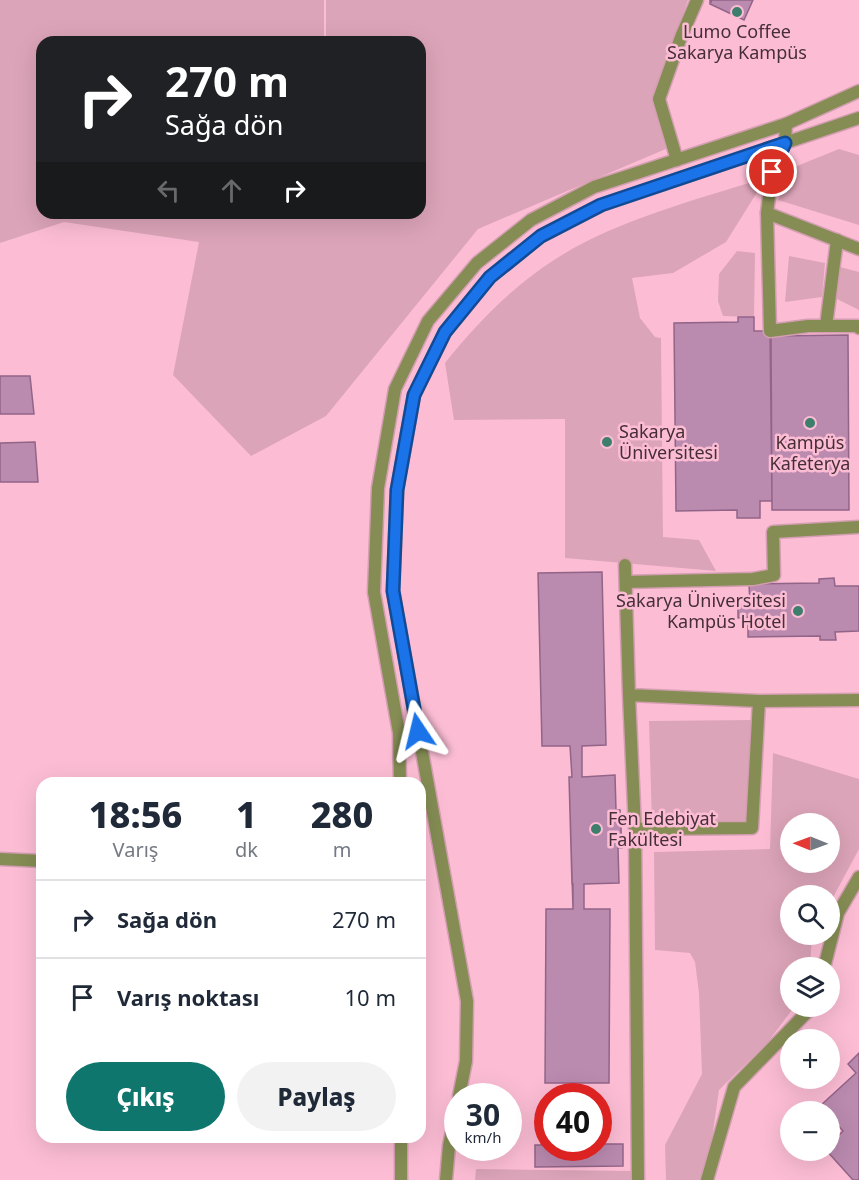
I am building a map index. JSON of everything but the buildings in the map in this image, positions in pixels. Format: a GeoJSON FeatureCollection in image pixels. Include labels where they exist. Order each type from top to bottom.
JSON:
{"type":"FeatureCollection","features":[{"type":"Feature","properties":{"kind":"street"},"geometry":{"type":"LineString","coordinates":[[676,160],[659,99],[681,38],[698,0]]}},
{"type":"Feature","properties":{"kind":"street"},"geometry":{"type":"LineString","coordinates":[[400,777],[399,733],[374,592],[378,488],[395,389],[428,321],[477,263],[531,220],[594,188],[786,124],[859,91]]}},
{"type":"Feature","properties":{"kind":"street"},"geometry":{"type":"LineString","coordinates":[[462,1083],[466,1060],[467,1001],[393,591],[397,490],[414,395],[445,332],[490,277],[541,236],[601,205],[859,118]]}},
{"type":"Feature","properties":{"kind":"street"},"geometry":{"type":"LineString","coordinates":[[786,124],[785,143],[772,172],[767,213],[770,331],[808,326],[858,326]]}},
{"type":"Feature","properties":{"kind":"street"},"geometry":{"type":"LineString","coordinates":[[767,213],[859,249]]}},
{"type":"Feature","properties":{"kind":"street"},"geometry":{"type":"LineString","coordinates":[[825,326],[837,240]]}},
{"type":"Feature","properties":{"kind":"street"},"geometry":{"type":"LineString","coordinates":[[626,582],[753,579],[774,575],[773,532],[859,527]]}},
{"type":"Feature","properties":{"kind":"street"},"geometry":{"type":"LineString","coordinates":[[626,565],[635,829],[638,1180]]}},
{"type":"Feature","properties":{"kind":"street"},"geometry":{"type":"LineString","coordinates":[[629,695],[759,701],[859,700]]}},
{"type":"Feature","properties":{"kind":"street"},"geometry":{"type":"LineString","coordinates":[[635,829],[752,828],[759,701]]}},
{"type":"Feature","properties":{"kind":"street"},"geometry":{"type":"LineString","coordinates":[[0,859],[36,861]]}},
{"type":"Feature","properties":{"kind":"street"},"geometry":{"type":"LineString","coordinates":[[827,957],[838,913],[859,877]]}},
{"type":"Feature","properties":{"kind":"street"},"geometry":{"type":"LineString","coordinates":[[707,1180],[734,1087],[802,1017]]}},
{"type":"Feature","properties":{"kind":"street"},"geometry":{"type":"LineString","coordinates":[[401,1143],[401,1180]]}},
{"type":"Feature","properties":{"kind":"street"},"geometry":{"type":"LineString","coordinates":[[446,1180],[448,1161]]}},
{"type":"Feature","properties":{"kind":"shaded area"},"geometry":{"type":"Polygon","coordinates":[[[0,0],[324,0],[324,36],[36,36],[36,219],[426,219],[426,36],[326,36],[326,0],[688,0],[657,87],[668,148],[478,229],[326,416],[251,456],[173,375],[199,242],[64,222],[0,243],[0,0]]]}},
{"type":"Feature","properties":{"kind":"shaded area"},"geometry":{"type":"Polygon","coordinates":[[[839,149],[859,155],[859,225],[778,200],[792,168],[839,149]]]}},
{"type":"Feature","properties":{"kind":"shaded area"},"geometry":{"type":"Polygon","coordinates":[[[766,178],[726,242],[673,273],[632,278],[640,318],[655,337],[661,338],[663,537],[699,540],[716,571],[565,558],[565,419],[454,420],[445,363],[469,334],[509,294],[554,260],[578,246],[657,212],[766,178]]]}},
{"type":"Feature","properties":{"kind":"shaded area"},"geometry":{"type":"Polygon","coordinates":[[[737,251],[755,253],[754,317],[723,316],[718,301],[719,274],[737,251]]]}},
{"type":"Feature","properties":{"kind":"shaded area"},"geometry":{"type":"Polygon","coordinates":[[[789,256],[825,263],[822,297],[785,302],[789,256]]]}},
{"type":"Feature","properties":{"kind":"shaded area"},"geometry":{"type":"Polygon","coordinates":[[[840,267],[859,272],[859,310],[833,297],[840,267]]]}},
{"type":"Feature","properties":{"kind":"shaded area"},"geometry":{"type":"Polygon","coordinates":[[[753,720],[756,827],[652,825],[649,721],[753,720]]]}},
{"type":"Feature","properties":{"kind":"shaded area"},"geometry":{"type":"Polygon","coordinates":[[[773,753],[859,779],[859,849],[840,885],[780,885],[780,945],[811,945],[811,957],[780,957],[780,1017],[787,1017],[768,1042],[719,1090],[706,1180],[666,1180],[665,1145],[702,1074],[699,993],[695,962],[690,953],[655,950],[654,852],[770,849],[773,753]]]}},
{"type":"Feature","properties":{"kind":"shaded area"},"geometry":{"type":"Polygon","coordinates":[[[476,1169],[633,1171],[633,1180],[475,1180],[476,1169]]]}},
{"type":"Feature","properties":{"kind":"place","name":"Lumo Coffee Sakarya Kampüs"},"geometry":{"type":"Point","coordinates":[737,12]}},
{"type":"Feature","properties":{"kind":"place","name":"Kampüs Kafeterya"},"geometry":{"type":"Point","coordinates":[810,423]}},
{"type":"Feature","properties":{"kind":"place","name":"Sakarya Üniversitesi"},"geometry":{"type":"Point","coordinates":[607,442]}},
{"type":"Feature","properties":{"kind":"place","name":"Sakarya Üniversitesi Kampüs Hotel"},"geometry":{"type":"Point","coordinates":[798,611]}},
{"type":"Feature","properties":{"kind":"place","name":"Fen Edebiyat Fakültesi"},"geometry":{"type":"Point","coordinates":[596,829]}},
{"type":"Feature","properties":{"kind":"route"},"geometry":{"type":"LineString","coordinates":[[418,731],[393,591],[397,490],[414,395],[445,332],[490,277],[541,236],[601,205],[785,143],[772,172]]}}]}
